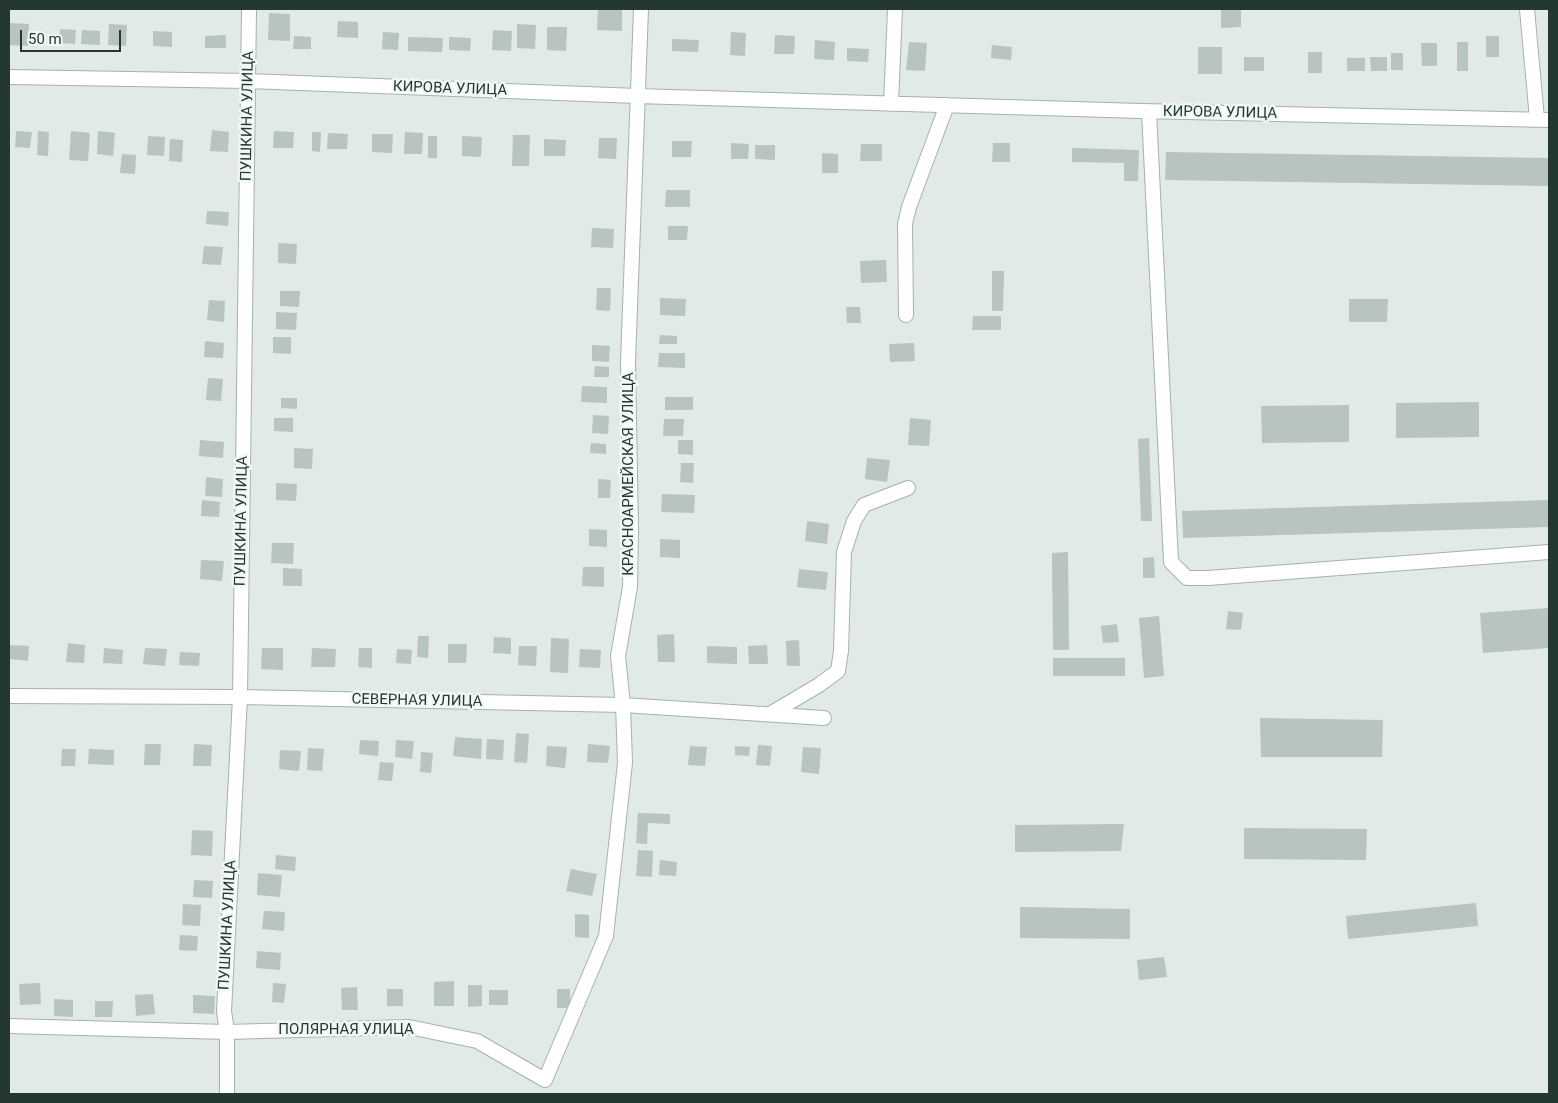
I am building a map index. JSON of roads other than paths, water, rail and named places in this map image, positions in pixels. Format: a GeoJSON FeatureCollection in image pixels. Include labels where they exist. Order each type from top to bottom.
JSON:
{"type":"FeatureCollection","features":[{"type":"Feature","properties":{"kind":"street","name":"ПУШКИНА УЛИЦА"},"geometry":{"type":"LineString","coordinates":[[228,1094],[227,1032],[224,1011],[240,697],[249,9]]}},
{"type":"Feature","properties":{"kind":"street","name":"КРАСНОАРМЕЙСКАЯ УЛИЦА"},"geometry":{"type":"LineString","coordinates":[[606,936],[625,763],[623,705],[618,656],[630,587],[628,362],[641,9]]}},
{"type":"Feature","properties":{"kind":"street"},"geometry":{"type":"LineString","coordinates":[[891,104],[895,9]]}},
{"type":"Feature","properties":{"kind":"street"},"geometry":{"type":"LineString","coordinates":[[1527,9],[1543,120]]}},
{"type":"Feature","properties":{"kind":"street","name":"КИРОВА УЛИЦА"},"geometry":{"type":"LineString","coordinates":[[9,77],[248,81],[637,96],[1149,112],[1543,120]]}},
{"type":"Feature","properties":{"kind":"street"},"geometry":{"type":"LineString","coordinates":[[906,315],[906,224],[909,207],[947,105]]}},
{"type":"Feature","properties":{"kind":"street"},"geometry":{"type":"LineString","coordinates":[[1149,112],[1171,562],[1187,578],[1208,578],[1549,552]]}},
{"type":"Feature","properties":{"kind":"street"},"geometry":{"type":"LineString","coordinates":[[770,714],[819,685],[838,671],[841,651],[844,552],[854,521],[864,506],[908,488]]}},
{"type":"Feature","properties":{"kind":"street","name":"СЕВЕРНАЯ УЛИЦА"},"geometry":{"type":"LineString","coordinates":[[9,696],[240,697],[623,705],[824,718]]}},
{"type":"Feature","properties":{"kind":"street","name":"ПОЛЯРНАЯ УЛИЦА"},"geometry":{"type":"LineString","coordinates":[[9,1026],[227,1032],[409,1027],[476,1041],[545,1080],[606,936]]}}]}
